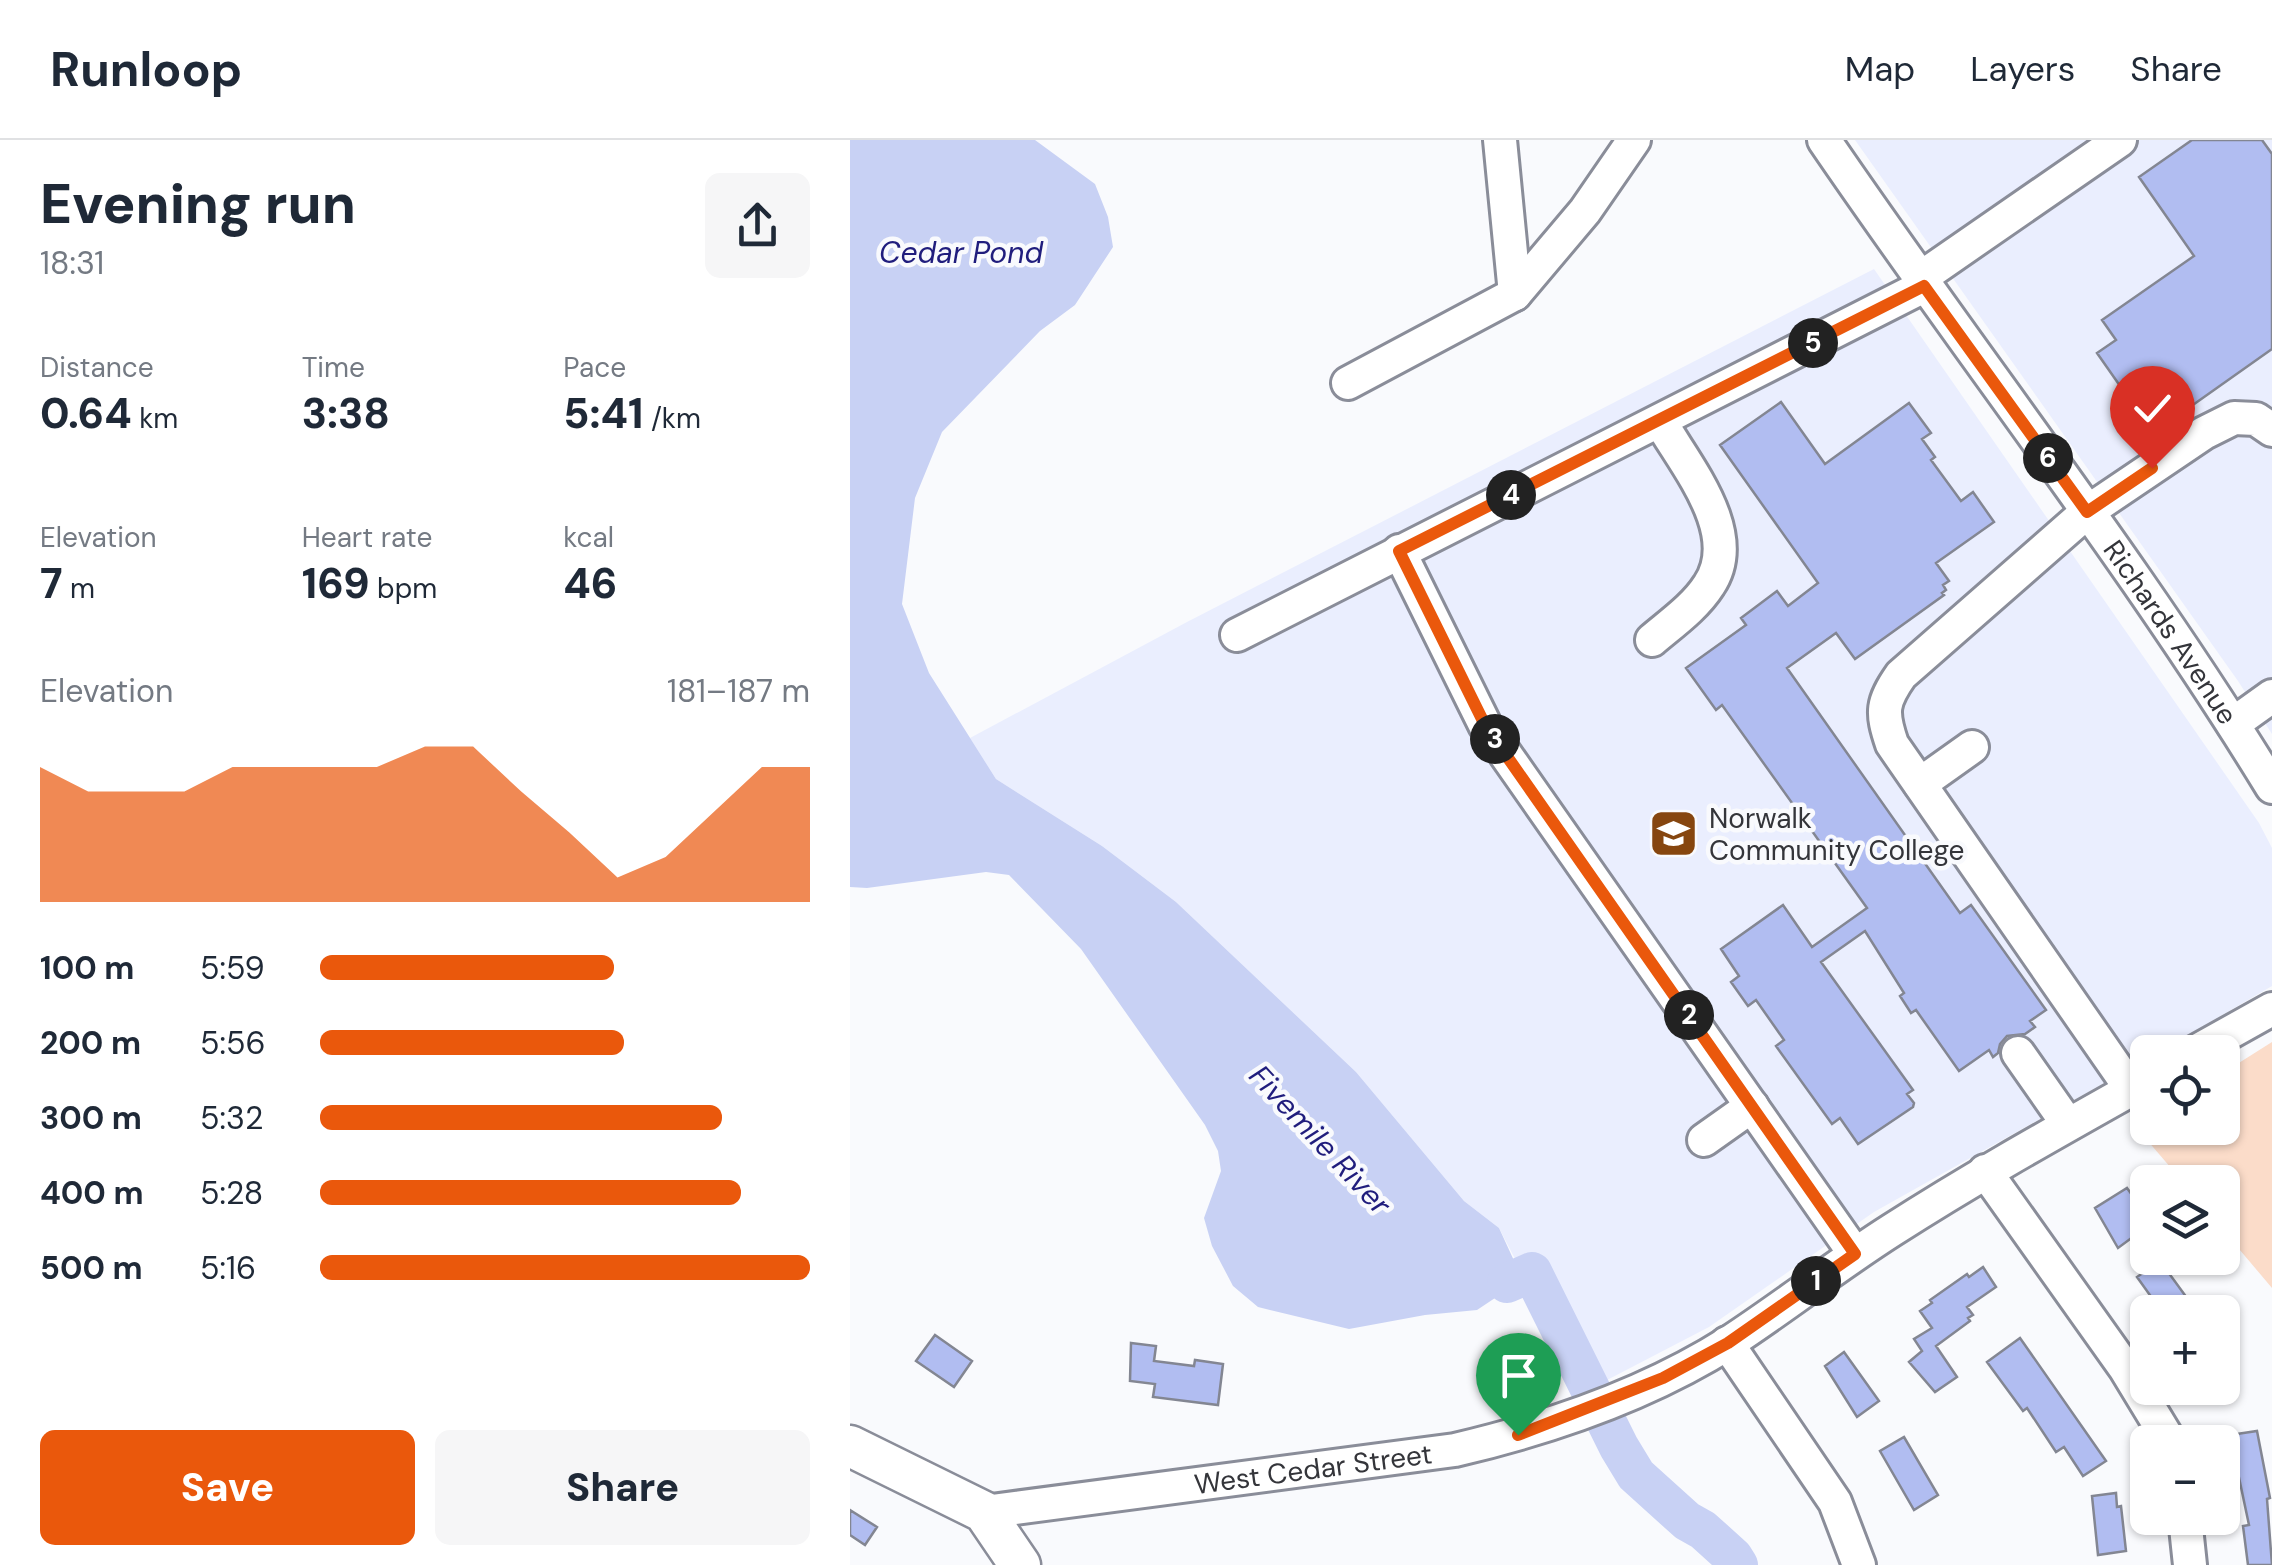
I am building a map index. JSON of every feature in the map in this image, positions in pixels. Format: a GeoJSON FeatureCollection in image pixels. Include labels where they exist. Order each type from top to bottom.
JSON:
{"type":"FeatureCollection","features":[{"type":"Feature","properties":{"kind":"main road"},"geometry":{"type":"LineString","coordinates":[[850,1446],[984,1512],[1020,1565]]}},
{"type":"Feature","properties":{"kind":"street"},"geometry":{"type":"LineString","coordinates":[[1500,140],[1514,294]]}},
{"type":"Feature","properties":{"kind":"street"},"geometry":{"type":"LineString","coordinates":[[1348,383],[1514,294],[1584,211],[1634,140]]}},
{"type":"Feature","properties":{"kind":"street","name":"Richards Avenue"},"geometry":{"type":"LineString","coordinates":[[1824,140],[2234,724],[2272,787]]}},
{"type":"Feature","properties":{"kind":"street"},"geometry":{"type":"LineString","coordinates":[[1237,635],[1660,421],[1921,282],[2120,140]]}},
{"type":"Feature","properties":{"kind":"street"},"geometry":{"type":"LineString","coordinates":[[2130,1072],[1892,744],[1884,720],[1886,695],[1901,674],[2087,512],[2204,433],[2234,418],[2256,419],[2272,430]]}},
{"type":"Feature","properties":{"kind":"street"},"geometry":{"type":"LineString","coordinates":[[1652,640],[1708,588],[1720,554],[1714,517],[1660,421]]}},
{"type":"Feature","properties":{"kind":"street"},"geometry":{"type":"LineString","coordinates":[[1399,551],[1485,725],[1855,1254]]}},
{"type":"Feature","properties":{"kind":"street"},"geometry":{"type":"LineString","coordinates":[[2234,724],[2272,696]]}},
{"type":"Feature","properties":{"kind":"street"},"geometry":{"type":"LineString","coordinates":[[1920,784],[1972,747]]}},
{"type":"Feature","properties":{"kind":"street"},"geometry":{"type":"LineString","coordinates":[[2225,1035],[2272,1008]]}},
{"type":"Feature","properties":{"kind":"street"},"geometry":{"type":"LineString","coordinates":[[2018,1053],[2067,1123]]}},
{"type":"Feature","properties":{"kind":"street","name":"West Cedar Street"},"geometry":{"type":"LineString","coordinates":[[984,1512],[1455,1450],[1518,1435],[1663,1378],[1728,1343],[1985,1170],[2130,1089]]}},
{"type":"Feature","properties":{"kind":"street"},"geometry":{"type":"LineString","coordinates":[[1704,1140],[1752,1106]]}},
{"type":"Feature","properties":{"kind":"street"},"geometry":{"type":"LineString","coordinates":[[1985,1170],[2126,1368],[2160,1425]]}},
{"type":"Feature","properties":{"kind":"street"},"geometry":{"type":"LineString","coordinates":[[1728,1343],[1835,1502],[1860,1565]]}},
{"type":"Feature","properties":{"kind":"street"},"geometry":{"type":"LineString","coordinates":[[2187,1535],[2190,1565]]}},
{"type":"Feature","properties":{"kind":"shaded area"},"geometry":{"type":"Polygon","coordinates":[[[1855,140],[2272,140],[2272,734],[2238,681],[1855,140]]]}},
{"type":"Feature","properties":{"kind":"shaded area","name":"Norwalk Community College"},"geometry":{"type":"Polygon","coordinates":[[[1874,269],[2259,823],[2272,848],[2272,986],[2188,1035],[2130,1035],[2130,1069],[1874,1212],[1709,1327],[1584,1392],[1499,1228],[1464,1201],[1356,1072],[1176,902],[1102,846],[996,779],[970,738],[1187,622],[1874,269]]]}},
{"type":"Feature","properties":{"kind":"shaded area"},"geometry":{"type":"Polygon","coordinates":[[[2272,1042],[2272,1288],[2240,1250],[2240,1165],[2168,1165],[2151,1145],[2240,1145],[2240,1062],[2272,1042]]]}},
{"type":"Feature","properties":{"kind":"water","name":"Cedar Pond"},"geometry":{"type":"Polygon","coordinates":[[[850,140],[1035,140],[1095,184],[1108,217],[1113,247],[1075,305],[1040,331],[942,432],[915,498],[902,604],[929,673],[996,779],[1102,846],[1176,902],[1356,1072],[1464,1201],[1499,1228],[1516,1265],[1495,1298],[1477,1310],[1349,1329],[1258,1307],[1233,1286],[1212,1246],[1204,1218],[1221,1171],[1218,1151],[1205,1125],[1081,949],[1009,875],[986,872],[850,887],[850,140]]]}},
{"type":"Feature","properties":{"kind":"building"},"geometry":{"type":"Polygon","coordinates":[[[2192,140],[2262,140],[2272,154],[2272,349],[2173,419],[2160,399],[2139,413],[2097,353],[2116,340],[2102,320],[2194,256],[2139,177],[2192,140]]]}},
{"type":"Feature","properties":{"kind":"building"},"geometry":{"type":"Polygon","coordinates":[[[1781,402],[1825,464],[1909,403],[1931,433],[1922,439],[1935,457],[1931,460],[1961,501],[1973,492],[1994,522],[1936,563],[1949,581],[1943,585],[1944,595],[1855,659],[1836,633],[1787,668],[1960,913],[1971,905],[2046,1010],[2030,1021],[2035,1027],[2025,1034],[2007,1036],[1993,1057],[1989,1050],[1959,1071],[1916,1010],[1911,1013],[1900,996],[1904,993],[1865,931],[1821,962],[1913,1090],[1907,1094],[1913,1107],[1858,1144],[1840,1118],[1832,1124],[1776,1046],[1784,1040],[1756,1000],[1748,1006],[1731,982],[1739,976],[1721,949],[1783,905],[1812,947],[1867,908],[1722,705],[1716,710],[1686,668],[1746,625],[1741,618],[1777,591],[1788,606],[1818,583],[1720,445],[1781,402]]]}},
{"type":"Feature","properties":{"kind":"building"},"geometry":{"type":"Polygon","coordinates":[[[2127,1188],[2130,1239],[2118,1248],[2095,1208],[2127,1188]]]}},
{"type":"Feature","properties":{"kind":"building"},"geometry":{"type":"Polygon","coordinates":[[[1983,1267],[1996,1287],[1967,1307],[1973,1315],[1968,1318],[1970,1321],[1936,1346],[1957,1377],[1935,1392],[1909,1362],[1922,1351],[1914,1339],[1932,1328],[1920,1311],[1967,1274],[1969,1277],[1983,1267]]]}},
{"type":"Feature","properties":{"kind":"building"},"geometry":{"type":"Polygon","coordinates":[[[2170,1275],[2185,1295],[2150,1295],[2137,1277],[2170,1275]]]}},
{"type":"Feature","properties":{"kind":"building"},"geometry":{"type":"Polygon","coordinates":[[[935,1335],[972,1361],[954,1387],[916,1361],[935,1335]]]}},
{"type":"Feature","properties":{"kind":"building"},"geometry":{"type":"Polygon","coordinates":[[[2020,1338],[2106,1461],[2083,1476],[2064,1447],[2056,1452],[2027,1408],[2023,1411],[1987,1362],[2020,1338]]]}},
{"type":"Feature","properties":{"kind":"building"},"geometry":{"type":"Polygon","coordinates":[[[1131,1343],[1156,1346],[1154,1361],[1194,1366],[1195,1360],[1223,1364],[1218,1405],[1153,1397],[1155,1384],[1130,1381],[1131,1343]]]}},
{"type":"Feature","properties":{"kind":"building"},"geometry":{"type":"Polygon","coordinates":[[[1844,1352],[1879,1401],[1857,1417],[1825,1366],[1844,1352]]]}},
{"type":"Feature","properties":{"kind":"building"},"geometry":{"type":"Polygon","coordinates":[[[2257,1431],[2270,1498],[2267,1499],[2272,1565],[2248,1565],[2243,1526],[2249,1525],[2240,1482],[2240,1434],[2257,1431]]]}},
{"type":"Feature","properties":{"kind":"building"},"geometry":{"type":"Polygon","coordinates":[[[1904,1437],[1938,1495],[1914,1510],[1880,1451],[1904,1437]]]}},
{"type":"Feature","properties":{"kind":"building"},"geometry":{"type":"Polygon","coordinates":[[[2116,1493],[2126,1551],[2098,1555],[2092,1496],[2116,1493]]]}},
{"type":"Feature","properties":{"kind":"building"},"geometry":{"type":"Polygon","coordinates":[[[850,1510],[877,1527],[865,1545],[850,1535],[850,1510]]]}},
{"type":"Feature","properties":{"kind":"waterway","name":"Fivemile River"},"geometry":{"type":"LineString","coordinates":[[1507,1283],[1532,1272],[1636,1475],[1687,1521],[1703,1530],[1738,1565]]}},
{"type":"Feature","properties":{"kind":"place","name":"Norwalk Community College"},"geometry":{"type":"Point","coordinates":[1674,834]}},
{"type":"Feature","properties":{"kind":"route"},"geometry":{"type":"LineString","coordinates":[[1518,1435],[1663,1378],[1728,1343],[1855,1254],[1485,725],[1399,551],[1924,286],[2087,512],[2152,468]]}}]}
